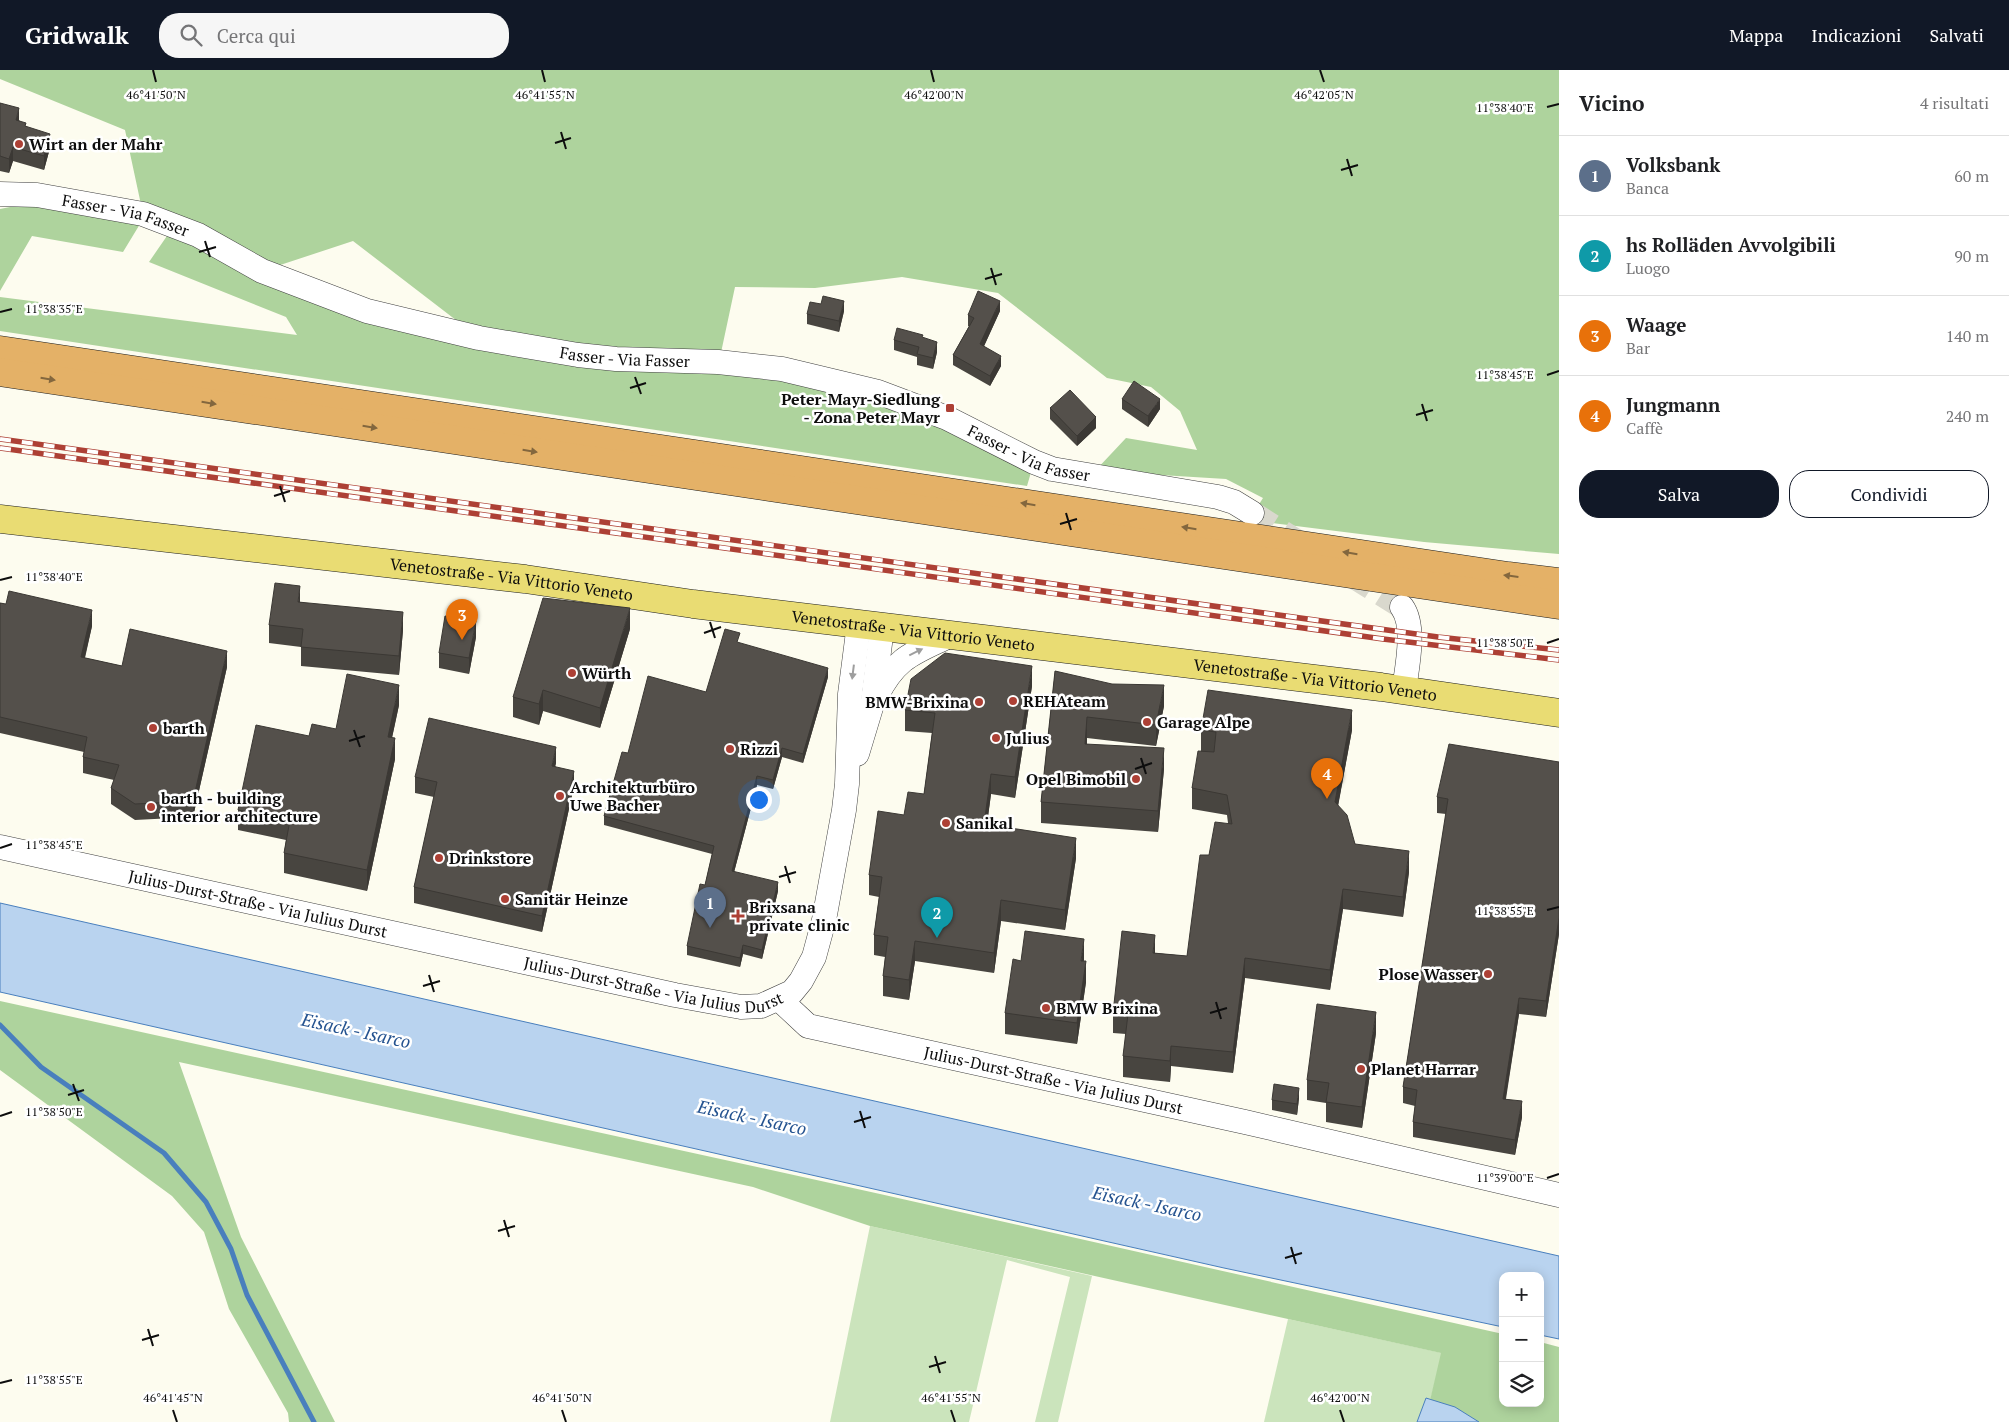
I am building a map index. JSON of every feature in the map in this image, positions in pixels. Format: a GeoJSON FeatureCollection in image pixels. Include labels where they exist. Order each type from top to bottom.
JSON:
{"type":"FeatureCollection","features":[{"type":"Feature","properties":{"kind":"highway"},"geometry":{"type":"LineString","coordinates":[[0,350],[1508,576],[1559,582]]}},
{"type":"Feature","properties":{"kind":"highway"},"geometry":{"type":"LineString","coordinates":[[0,372],[1559,605]]}},
{"type":"Feature","properties":{"kind":"main road","name":"Venetostraße - Via Vittorio Veneto"},"geometry":{"type":"LineString","coordinates":[[0,519],[525,579],[693,604],[1404,690],[1559,713]]}},
{"type":"Feature","properties":{"kind":"street","name":"Fasser - Via Fasser"},"geometry":{"type":"LineString","coordinates":[[0,194],[37,195],[143,214],[198,235],[262,271],[367,310],[479,338],[578,355],[616,359],[718,362],[782,369],[878,392],[947,418],[1034,462],[1052,469],[1218,497],[1234,502],[1252,513]]}},
{"type":"Feature","properties":{"kind":"street"},"geometry":{"type":"LineString","coordinates":[[1402,607],[1408,616],[1410,627],[1404,690]]}},
{"type":"Feature","properties":{"kind":"street"},"geometry":{"type":"LineString","coordinates":[[871,625],[873,700]]}},
{"type":"Feature","properties":{"kind":"street"},"geometry":{"type":"LineString","coordinates":[[847,784],[850,694],[871,625]]}},
{"type":"Feature","properties":{"kind":"street"},"geometry":{"type":"LineString","coordinates":[[780,999],[792,992],[814,957],[824,920],[847,784],[873,700],[887,674],[904,658],[951,635]]}},
{"type":"Feature","properties":{"kind":"street","name":"Julius-Durst-Straße - Via Julius Durst"},"geometry":{"type":"LineString","coordinates":[[0,847],[741,1008],[761,1006],[780,999],[808,1026],[1559,1195]]}},
{"type":"Feature","properties":{"kind":"green space"},"geometry":{"type":"Polygon","coordinates":[[[0,70],[1559,70],[1559,554],[1424,542],[1249,520],[1263,498],[1226,479],[1095,471],[1126,438],[1197,450],[1180,411],[1151,387],[1107,378],[998,293],[902,277],[815,288],[735,287],[719,362],[840,381],[879,392],[919,407],[1034,462],[1027,486],[0,331],[0,297],[297,335],[286,317],[149,262],[169,233],[261,272],[367,311],[478,337],[353,241],[262,271],[198,235],[143,214],[125,130],[0,79],[0,70]]]}},
{"type":"Feature","properties":{"kind":"green space"},"geometry":{"type":"Polygon","coordinates":[[[40,201],[140,224],[123,252],[32,236],[0,291],[0,209],[40,201]]]}},
{"type":"Feature","properties":{"kind":"green space"},"geometry":{"type":"Polygon","coordinates":[[[0,1001],[880,1194],[1499,1333],[1499,1407],[1544,1407],[1544,1343],[1559,1347],[1559,1422],[1425,1422],[1441,1353],[870,1226],[753,1187],[179,1062],[241,1237],[335,1422],[289,1422],[288,1413],[229,1309],[204,1232],[172,1196],[0,1070],[0,1001]]]}},
{"type":"Feature","properties":{"kind":"green space"},"geometry":{"type":"Polygon","coordinates":[[[870,1226],[1092,1276],[1058,1422],[1035,1422],[1070,1277],[1007,1260],[969,1422],[830,1422],[870,1226]]]}},
{"type":"Feature","properties":{"kind":"green space"},"geometry":{"type":"Polygon","coordinates":[[[1288,1319],[1442,1353],[1425,1422],[1264,1422],[1288,1319]]]}},
{"type":"Feature","properties":{"kind":"water","name":"Eisack - Isarco"},"geometry":{"type":"Polygon","coordinates":[[[0,903],[1559,1256],[1559,1339],[1544,1336],[1544,1272],[1499,1272],[1499,1326],[1224,1268],[0,992],[0,903]]]}},
{"type":"Feature","properties":{"kind":"water"},"geometry":{"type":"Polygon","coordinates":[[[1426,1398],[1455,1407],[1479,1422],[1417,1422],[1426,1398]]]}},
{"type":"Feature","properties":{"kind":"building"},"geometry":{"type":"Polygon","coordinates":[[[0,103],[19,108],[16,120],[26,123],[25,126],[50,134],[44,156],[13,147],[9,159],[0,156],[0,103]]]}},
{"type":"Feature","properties":{"kind":"building"},"geometry":{"type":"Polygon","coordinates":[[[978,291],[1000,301],[980,344],[1001,356],[990,376],[953,355],[974,318],[968,315],[978,291]]]}},
{"type":"Feature","properties":{"kind":"building"},"geometry":{"type":"Polygon","coordinates":[[[823,296],[844,301],[839,321],[807,314],[810,302],[821,304],[823,296]]]}},
{"type":"Feature","properties":{"kind":"building"},"geometry":{"type":"Polygon","coordinates":[[[897,328],[923,335],[922,337],[937,342],[933,358],[917,354],[919,347],[894,340],[897,328]]]}},
{"type":"Feature","properties":{"kind":"building"},"geometry":{"type":"Polygon","coordinates":[[[1134,381],[1160,399],[1148,416],[1122,399],[1134,381]]]}},
{"type":"Feature","properties":{"kind":"building"},"geometry":{"type":"Polygon","coordinates":[[[1070,390],[1096,417],[1077,436],[1050,408],[1070,390]]]}},
{"type":"Feature","properties":{"kind":"building"},"geometry":{"type":"Polygon","coordinates":[[[275,583],[300,586],[298,602],[403,612],[399,656],[301,647],[303,629],[269,625],[275,583]]]}},
{"type":"Feature","properties":{"kind":"building"},"geometry":{"type":"Polygon","coordinates":[[[9,591],[92,610],[81,657],[122,666],[130,629],[227,651],[193,801],[135,804],[111,788],[119,765],[83,757],[87,737],[0,717],[0,603],[6,604],[9,591]]]}},
{"type":"Feature","properties":{"kind":"building"},"geometry":{"type":"Polygon","coordinates":[[[543,598],[630,608],[600,708],[543,690],[539,704],[513,697],[543,598]]]}},
{"type":"Feature","properties":{"kind":"building"},"geometry":{"type":"Polygon","coordinates":[[[445,616],[476,621],[469,658],[439,653],[445,616]]]}},
{"type":"Feature","properties":{"kind":"building"},"geometry":{"type":"Polygon","coordinates":[[[725,629],[740,633],[737,642],[828,668],[803,754],[782,748],[773,780],[757,776],[732,871],[778,882],[762,950],[743,945],[740,958],[687,946],[700,884],[705,885],[714,846],[604,816],[622,752],[628,753],[648,676],[706,692],[725,629]]]}},
{"type":"Feature","properties":{"kind":"building"},"geometry":{"type":"Polygon","coordinates":[[[945,653],[1032,666],[1015,777],[991,774],[984,824],[1076,838],[1065,910],[1001,900],[994,953],[915,941],[909,980],[883,976],[888,937],[874,935],[882,877],[869,875],[878,811],[904,815],[908,792],[924,794],[935,713],[905,710],[911,679],[945,653]]]}},
{"type":"Feature","properties":{"kind":"building"},"geometry":{"type":"Polygon","coordinates":[[[1055,671],[1112,684],[1164,685],[1156,725],[1087,717],[1085,744],[1164,748],[1158,811],[1041,802],[1055,671]]]}},
{"type":"Feature","properties":{"kind":"building"},"geometry":{"type":"Polygon","coordinates":[[[347,674],[399,685],[388,737],[395,738],[367,870],[284,853],[290,820],[238,810],[256,725],[309,736],[312,724],[336,729],[347,674]]]}},
{"type":"Feature","properties":{"kind":"building"},"geometry":{"type":"Polygon","coordinates":[[[1208,690],[1352,710],[1335,802],[1347,815],[1355,844],[1409,851],[1403,897],[1343,889],[1330,970],[1245,958],[1233,1052],[1171,1046],[1170,1061],[1123,1056],[1128,1014],[1113,1013],[1122,931],[1155,935],[1153,953],[1187,956],[1200,855],[1209,855],[1215,822],[1232,824],[1227,795],[1192,788],[1198,751],[1214,752],[1216,732],[1201,730],[1208,690]]]}},
{"type":"Feature","properties":{"kind":"building"},"geometry":{"type":"Polygon","coordinates":[[[429,718],[556,747],[552,766],[574,771],[542,916],[414,887],[437,782],[415,777],[429,718]]]}},
{"type":"Feature","properties":{"kind":"building","name":"Plose Wasser"},"geometry":{"type":"Polygon","coordinates":[[[1449,744],[1559,762],[1559,918],[1546,1001],[1519,998],[1503,1099],[1522,1101],[1515,1140],[1413,1122],[1417,1090],[1403,1087],[1448,799],[1437,797],[1449,744]]]}},
{"type":"Feature","properties":{"kind":"building","name":"BMW Brixina"},"geometry":{"type":"Polygon","coordinates":[[[1025,931],[1084,939],[1081,961],[1086,961],[1077,1023],[1005,1013],[1013,959],[1021,961],[1025,931]]]}},
{"type":"Feature","properties":{"kind":"building"},"geometry":{"type":"Polygon","coordinates":[[[1317,1004],[1376,1012],[1362,1107],[1326,1102],[1329,1083],[1307,1080],[1317,1004]]]}},
{"type":"Feature","properties":{"kind":"building"},"geometry":{"type":"Polygon","coordinates":[[[1274,1084],[1299,1088],[1297,1104],[1272,1100],[1274,1084]]]}},
{"type":"Feature","properties":{"kind":"waterway"},"geometry":{"type":"LineString","coordinates":[[0,1025],[41,1067],[164,1153],[206,1202],[231,1249],[247,1295],[314,1422]]}},
{"type":"Feature","properties":{"kind":"tunnel"},"geometry":{"type":"LineString","coordinates":[[1252,513],[1301,544]]}},
{"type":"Feature","properties":{"kind":"tunnel"},"geometry":{"type":"LineString","coordinates":[[1351,575],[1402,607]]}},
{"type":"Feature","properties":{"kind":"railway"},"geometry":{"type":"LineString","coordinates":[[0,439],[1438,637],[1559,650]]}},
{"type":"Feature","properties":{"kind":"railway"},"geometry":{"type":"LineString","coordinates":[[0,448],[1383,639],[1559,660]]}},
{"type":"Feature","properties":{"kind":"place","name":"Wirt an der Mahr"},"geometry":{"type":"Point","coordinates":[19,144]}},
{"type":"Feature","properties":{"kind":"place","name":"Peter-Mayr-Siedlung - Zona Peter Mayr"},"geometry":{"type":"Point","coordinates":[950,408]}},
{"type":"Feature","properties":{"kind":"place","name":"Waage"},"geometry":{"type":"Point","coordinates":[462,640]}},
{"type":"Feature","properties":{"kind":"place","name":"Würth"},"geometry":{"type":"Point","coordinates":[572,673]}},
{"type":"Feature","properties":{"kind":"place","name":"REHAteam"},"geometry":{"type":"Point","coordinates":[1013,701]}},
{"type":"Feature","properties":{"kind":"place","name":"BMW-Brixina"},"geometry":{"type":"Point","coordinates":[979,702]}},
{"type":"Feature","properties":{"kind":"place","name":"Garage Alpe"},"geometry":{"type":"Point","coordinates":[1147,722]}},
{"type":"Feature","properties":{"kind":"place","name":"barth"},"geometry":{"type":"Point","coordinates":[153,728]}},
{"type":"Feature","properties":{"kind":"place","name":"Julius"},"geometry":{"type":"Point","coordinates":[996,738]}},
{"type":"Feature","properties":{"kind":"place","name":"Rizzi"},"geometry":{"type":"Point","coordinates":[730,749]}},
{"type":"Feature","properties":{"kind":"place","name":"Opel Bimobil"},"geometry":{"type":"Point","coordinates":[1136,779]}},
{"type":"Feature","properties":{"kind":"place","name":"Architekturbüro Uwe Bacher"},"geometry":{"type":"Point","coordinates":[560,796]}},
{"type":"Feature","properties":{"kind":"place","name":"Jungmann"},"geometry":{"type":"Point","coordinates":[1327,799]}},
{"type":"Feature","properties":{"kind":"place","name":"barth - building interior architecture"},"geometry":{"type":"Point","coordinates":[151,807]}},
{"type":"Feature","properties":{"kind":"place","name":"Sanikal"},"geometry":{"type":"Point","coordinates":[946,823]}},
{"type":"Feature","properties":{"kind":"place","name":"Drinkstore"},"geometry":{"type":"Point","coordinates":[439,858]}},
{"type":"Feature","properties":{"kind":"place","name":"Sanitär Heinze"},"geometry":{"type":"Point","coordinates":[505,899]}},
{"type":"Feature","properties":{"kind":"place","name":"Brixsana private clinic"},"geometry":{"type":"Point","coordinates":[738,916]}},
{"type":"Feature","properties":{"kind":"place","name":"Volksbank"},"geometry":{"type":"Point","coordinates":[710,928]}},
{"type":"Feature","properties":{"kind":"place","name":"hs Rolläden Avvolgibili"},"geometry":{"type":"Point","coordinates":[937,938]}},
{"type":"Feature","properties":{"kind":"place","name":"Plose Wasser"},"geometry":{"type":"Point","coordinates":[1488,974]}},
{"type":"Feature","properties":{"kind":"place","name":"BMW Brixina"},"geometry":{"type":"Point","coordinates":[1046,1008]}},
{"type":"Feature","properties":{"kind":"place","name":"Planet Harrar"},"geometry":{"type":"Point","coordinates":[1361,1069]}}]}
